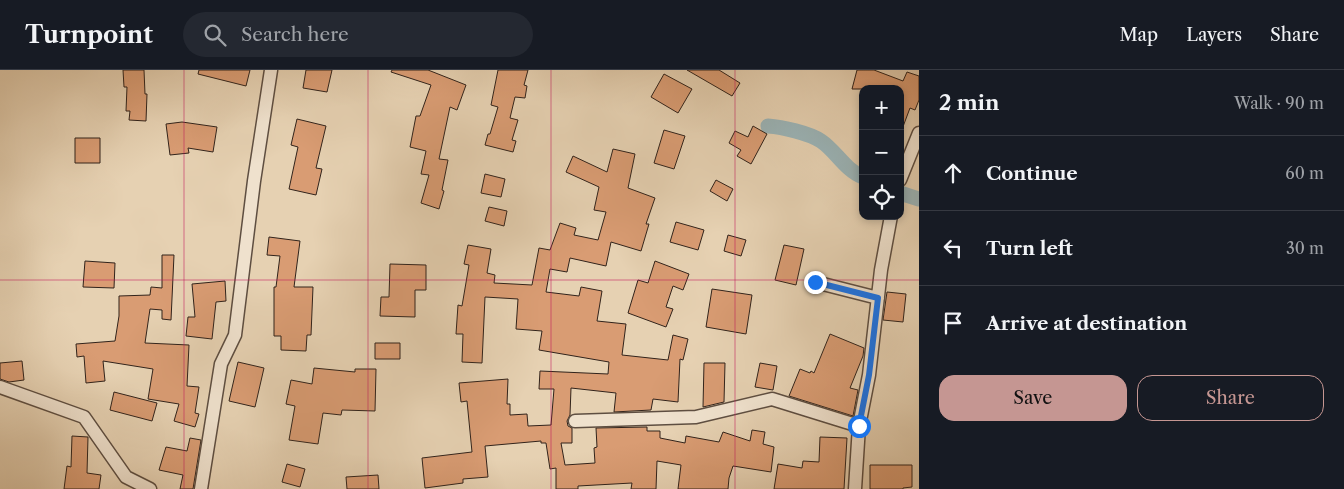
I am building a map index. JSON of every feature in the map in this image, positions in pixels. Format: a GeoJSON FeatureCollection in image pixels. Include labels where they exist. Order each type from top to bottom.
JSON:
{"type":"FeatureCollection","features":[{"type":"Feature","properties":{"kind":"street"},"geometry":{"type":"LineString","coordinates":[[201,489],[221,364],[235,335],[254,181],[271,70]]}},
{"type":"Feature","properties":{"kind":"street"},"geometry":{"type":"LineString","coordinates":[[902,175],[919,133]]}},
{"type":"Feature","properties":{"kind":"street"},"geometry":{"type":"LineString","coordinates":[[855,489],[859,426],[869,375],[881,270],[889,220]]}},
{"type":"Feature","properties":{"kind":"street"},"geometry":{"type":"LineString","coordinates":[[815,282],[878,298]]}},
{"type":"Feature","properties":{"kind":"street"},"geometry":{"type":"LineString","coordinates":[[0,387],[84,417],[126,476],[150,489]]}},
{"type":"Feature","properties":{"kind":"street"},"geometry":{"type":"LineString","coordinates":[[575,421],[696,417],[772,399],[859,426]]}},
{"type":"Feature","properties":{"kind":"building"},"geometry":{"type":"Polygon","coordinates":[[[123,70],[144,70],[145,94],[147,94],[146,121],[129,120],[130,111],[126,111],[127,87],[124,87],[123,70]]]}},
{"type":"Feature","properties":{"kind":"building"},"geometry":{"type":"Polygon","coordinates":[[[199,70],[250,70],[246,86],[198,74],[199,70]]]}},
{"type":"Feature","properties":{"kind":"building"},"geometry":{"type":"Polygon","coordinates":[[[306,70],[332,70],[327,92],[303,88],[306,70]]]}},
{"type":"Feature","properties":{"kind":"building"},"geometry":{"type":"Polygon","coordinates":[[[392,70],[428,70],[466,85],[457,110],[450,107],[439,159],[448,160],[442,190],[444,191],[439,209],[421,203],[429,175],[421,174],[426,151],[410,147],[416,116],[420,116],[431,85],[391,72],[392,70]]]}},
{"type":"Feature","properties":{"kind":"building"},"geometry":{"type":"Polygon","coordinates":[[[498,70],[528,70],[524,85],[527,86],[525,98],[515,97],[510,118],[518,120],[512,140],[516,141],[513,152],[485,145],[498,107],[491,105],[498,70]]]}},
{"type":"Feature","properties":{"kind":"building"},"geometry":{"type":"Polygon","coordinates":[[[687,70],[719,70],[740,83],[732,96],[687,70]]]}},
{"type":"Feature","properties":{"kind":"building"},"geometry":{"type":"Polygon","coordinates":[[[857,70],[874,70],[903,81],[907,72],[919,76],[919,100],[915,110],[910,108],[904,124],[904,85],[859,85],[859,89],[852,89],[857,70]]]}},
{"type":"Feature","properties":{"kind":"building"},"geometry":{"type":"Polygon","coordinates":[[[664,74],[692,89],[678,113],[651,97],[664,74]]]}},
{"type":"Feature","properties":{"kind":"building"},"geometry":{"type":"Polygon","coordinates":[[[297,119],[326,126],[316,168],[322,169],[316,195],[289,189],[298,147],[291,145],[297,119]]]}},
{"type":"Feature","properties":{"kind":"building"},"geometry":{"type":"Polygon","coordinates":[[[182,122],[217,127],[213,152],[188,148],[189,153],[170,155],[166,124],[182,122]]]}},
{"type":"Feature","properties":{"kind":"building"},"geometry":{"type":"Polygon","coordinates":[[[753,126],[767,134],[751,164],[737,156],[741,150],[729,143],[735,131],[748,137],[753,126]]]}},
{"type":"Feature","properties":{"kind":"building"},"geometry":{"type":"Polygon","coordinates":[[[664,130],[685,136],[674,169],[654,163],[664,130]]]}},
{"type":"Feature","properties":{"kind":"building"},"geometry":{"type":"Polygon","coordinates":[[[75,138],[100,138],[100,163],[75,163],[75,138]]]}},
{"type":"Feature","properties":{"kind":"building"},"geometry":{"type":"Polygon","coordinates":[[[613,149],[635,154],[628,188],[655,198],[646,224],[649,224],[641,251],[611,242],[606,266],[570,258],[567,272],[550,269],[546,292],[579,296],[581,287],[602,291],[597,321],[626,324],[622,355],[668,360],[673,335],[688,339],[683,360],[680,359],[678,402],[653,399],[651,410],[614,412],[616,393],[571,388],[570,415],[567,421],[568,426],[572,428],[572,443],[561,443],[565,465],[595,463],[594,448],[597,447],[596,428],[647,427],[647,431],[660,431],[660,438],[685,443],[686,436],[719,442],[723,432],[750,441],[752,430],[765,432],[763,444],[774,447],[771,472],[733,466],[728,489],[678,489],[681,465],[657,461],[656,489],[631,489],[632,483],[578,486],[578,489],[556,489],[556,468],[550,469],[546,443],[541,443],[541,441],[485,446],[488,477],[463,479],[463,483],[425,488],[422,458],[472,452],[467,401],[461,402],[459,383],[508,379],[507,404],[510,404],[510,415],[527,414],[528,426],[551,425],[554,389],[539,389],[540,371],[608,374],[609,362],[539,350],[542,331],[516,329],[518,299],[485,297],[482,363],[462,362],[463,334],[456,334],[458,305],[462,306],[469,265],[464,264],[468,245],[491,249],[487,273],[495,275],[494,283],[532,285],[539,248],[550,250],[560,223],[576,228],[574,235],[598,240],[606,212],[594,210],[599,187],[566,172],[573,156],[607,172],[613,149]]]}},
{"type":"Feature","properties":{"kind":"building"},"geometry":{"type":"Polygon","coordinates":[[[485,174],[505,179],[501,197],[481,193],[485,174]]]}},
{"type":"Feature","properties":{"kind":"building"},"geometry":{"type":"Polygon","coordinates":[[[716,180],[733,189],[727,201],[710,191],[716,180]]]}},
{"type":"Feature","properties":{"kind":"building"},"geometry":{"type":"Polygon","coordinates":[[[489,207],[507,211],[504,226],[485,221],[489,207]]]}},
{"type":"Feature","properties":{"kind":"building"},"geometry":{"type":"Polygon","coordinates":[[[676,222],[704,230],[698,250],[670,242],[676,222]]]}},
{"type":"Feature","properties":{"kind":"building"},"geometry":{"type":"Polygon","coordinates":[[[728,235],[746,240],[741,256],[724,251],[728,235]]]}},
{"type":"Feature","properties":{"kind":"building"},"geometry":{"type":"Polygon","coordinates":[[[269,237],[300,241],[294,287],[313,287],[311,335],[307,335],[306,351],[281,350],[281,336],[274,336],[274,287],[276,287],[280,256],[267,255],[269,237]]]}},
{"type":"Feature","properties":{"kind":"building"},"geometry":{"type":"Polygon","coordinates":[[[784,245],[804,249],[796,285],[775,280],[784,245]]]}},
{"type":"Feature","properties":{"kind":"building"},"geometry":{"type":"Polygon","coordinates":[[[162,255],[174,255],[171,320],[162,319],[162,310],[150,309],[145,343],[189,345],[187,386],[199,387],[195,413],[199,414],[195,427],[174,421],[179,404],[148,399],[153,369],[103,361],[105,381],[86,383],[84,356],[77,357],[76,344],[115,341],[119,316],[119,296],[150,295],[151,287],[162,288],[162,255]]]}},
{"type":"Feature","properties":{"kind":"building"},"geometry":{"type":"Polygon","coordinates":[[[85,261],[115,263],[114,288],[83,287],[85,261]]]}},
{"type":"Feature","properties":{"kind":"building"},"geometry":{"type":"Polygon","coordinates":[[[655,261],[689,274],[683,290],[673,286],[666,307],[673,309],[666,327],[628,313],[638,280],[648,283],[655,261]]]}},
{"type":"Feature","properties":{"kind":"building"},"geometry":{"type":"Polygon","coordinates":[[[390,264],[426,265],[426,290],[415,290],[415,317],[380,316],[381,297],[389,297],[390,264]]]}},
{"type":"Feature","properties":{"kind":"building"},"geometry":{"type":"Polygon","coordinates":[[[225,281],[226,301],[216,302],[212,339],[186,336],[188,317],[195,317],[192,284],[225,281]]]}},
{"type":"Feature","properties":{"kind":"building"},"geometry":{"type":"Polygon","coordinates":[[[712,289],[752,295],[746,334],[706,327],[712,289]]]}},
{"type":"Feature","properties":{"kind":"building"},"geometry":{"type":"Polygon","coordinates":[[[887,292],[906,294],[903,322],[883,320],[887,292]]]}},
{"type":"Feature","properties":{"kind":"building"},"geometry":{"type":"Polygon","coordinates":[[[830,334],[864,348],[863,356],[850,388],[858,390],[853,416],[789,396],[800,369],[814,373],[830,334]]]}},
{"type":"Feature","properties":{"kind":"building"},"geometry":{"type":"Polygon","coordinates":[[[375,343],[400,343],[400,359],[375,359],[375,343]]]}},
{"type":"Feature","properties":{"kind":"building"},"geometry":{"type":"Polygon","coordinates":[[[22,361],[24,380],[9,382],[0,379],[0,363],[22,361]]]}},
{"type":"Feature","properties":{"kind":"building"},"geometry":{"type":"Polygon","coordinates":[[[238,362],[264,368],[255,407],[229,401],[238,362]]]}},
{"type":"Feature","properties":{"kind":"building"},"geometry":{"type":"Polygon","coordinates":[[[704,363],[725,363],[724,402],[703,407],[704,363]]]}},
{"type":"Feature","properties":{"kind":"building"},"geometry":{"type":"Polygon","coordinates":[[[760,363],[777,366],[773,390],[755,387],[760,363]]]}},
{"type":"Feature","properties":{"kind":"building"},"geometry":{"type":"Polygon","coordinates":[[[314,368],[355,372],[355,369],[376,369],[375,411],[342,410],[341,415],[323,413],[318,444],[289,440],[295,406],[286,404],[291,380],[312,384],[314,368]]]}},
{"type":"Feature","properties":{"kind":"building"},"geometry":{"type":"Polygon","coordinates":[[[114,392],[157,403],[152,421],[110,410],[114,392]]]}},
{"type":"Feature","properties":{"kind":"building"},"geometry":{"type":"Polygon","coordinates":[[[72,436],[88,437],[87,473],[101,475],[99,489],[64,489],[67,466],[71,467],[72,436]]]}},
{"type":"Feature","properties":{"kind":"building"},"geometry":{"type":"Polygon","coordinates":[[[820,437],[847,438],[844,489],[774,489],[778,464],[802,468],[803,461],[819,462],[820,437]]]}},
{"type":"Feature","properties":{"kind":"building"},"geometry":{"type":"Polygon","coordinates":[[[190,438],[201,440],[193,489],[180,489],[183,475],[159,470],[166,447],[187,451],[190,438]]]}},
{"type":"Feature","properties":{"kind":"building"},"geometry":{"type":"Polygon","coordinates":[[[287,464],[305,469],[300,487],[282,482],[287,464]]]}},
{"type":"Feature","properties":{"kind":"building"},"geometry":{"type":"Polygon","coordinates":[[[870,465],[912,465],[912,487],[903,489],[870,489],[870,465]]]}},
{"type":"Feature","properties":{"kind":"building"},"geometry":{"type":"Polygon","coordinates":[[[378,475],[379,489],[347,489],[346,477],[378,475]]]}},
{"type":"Feature","properties":{"kind":"waterway"},"geometry":{"type":"LineString","coordinates":[[768,126],[795,131],[816,138],[859,175]]}},
{"type":"Feature","properties":{"kind":"waterway"},"geometry":{"type":"LineString","coordinates":[[904,194],[919,199]]}},
{"type":"Feature","properties":{"kind":"route"},"geometry":{"type":"LineString","coordinates":[[815,282],[878,298],[869,375],[859,426]]}}]}
